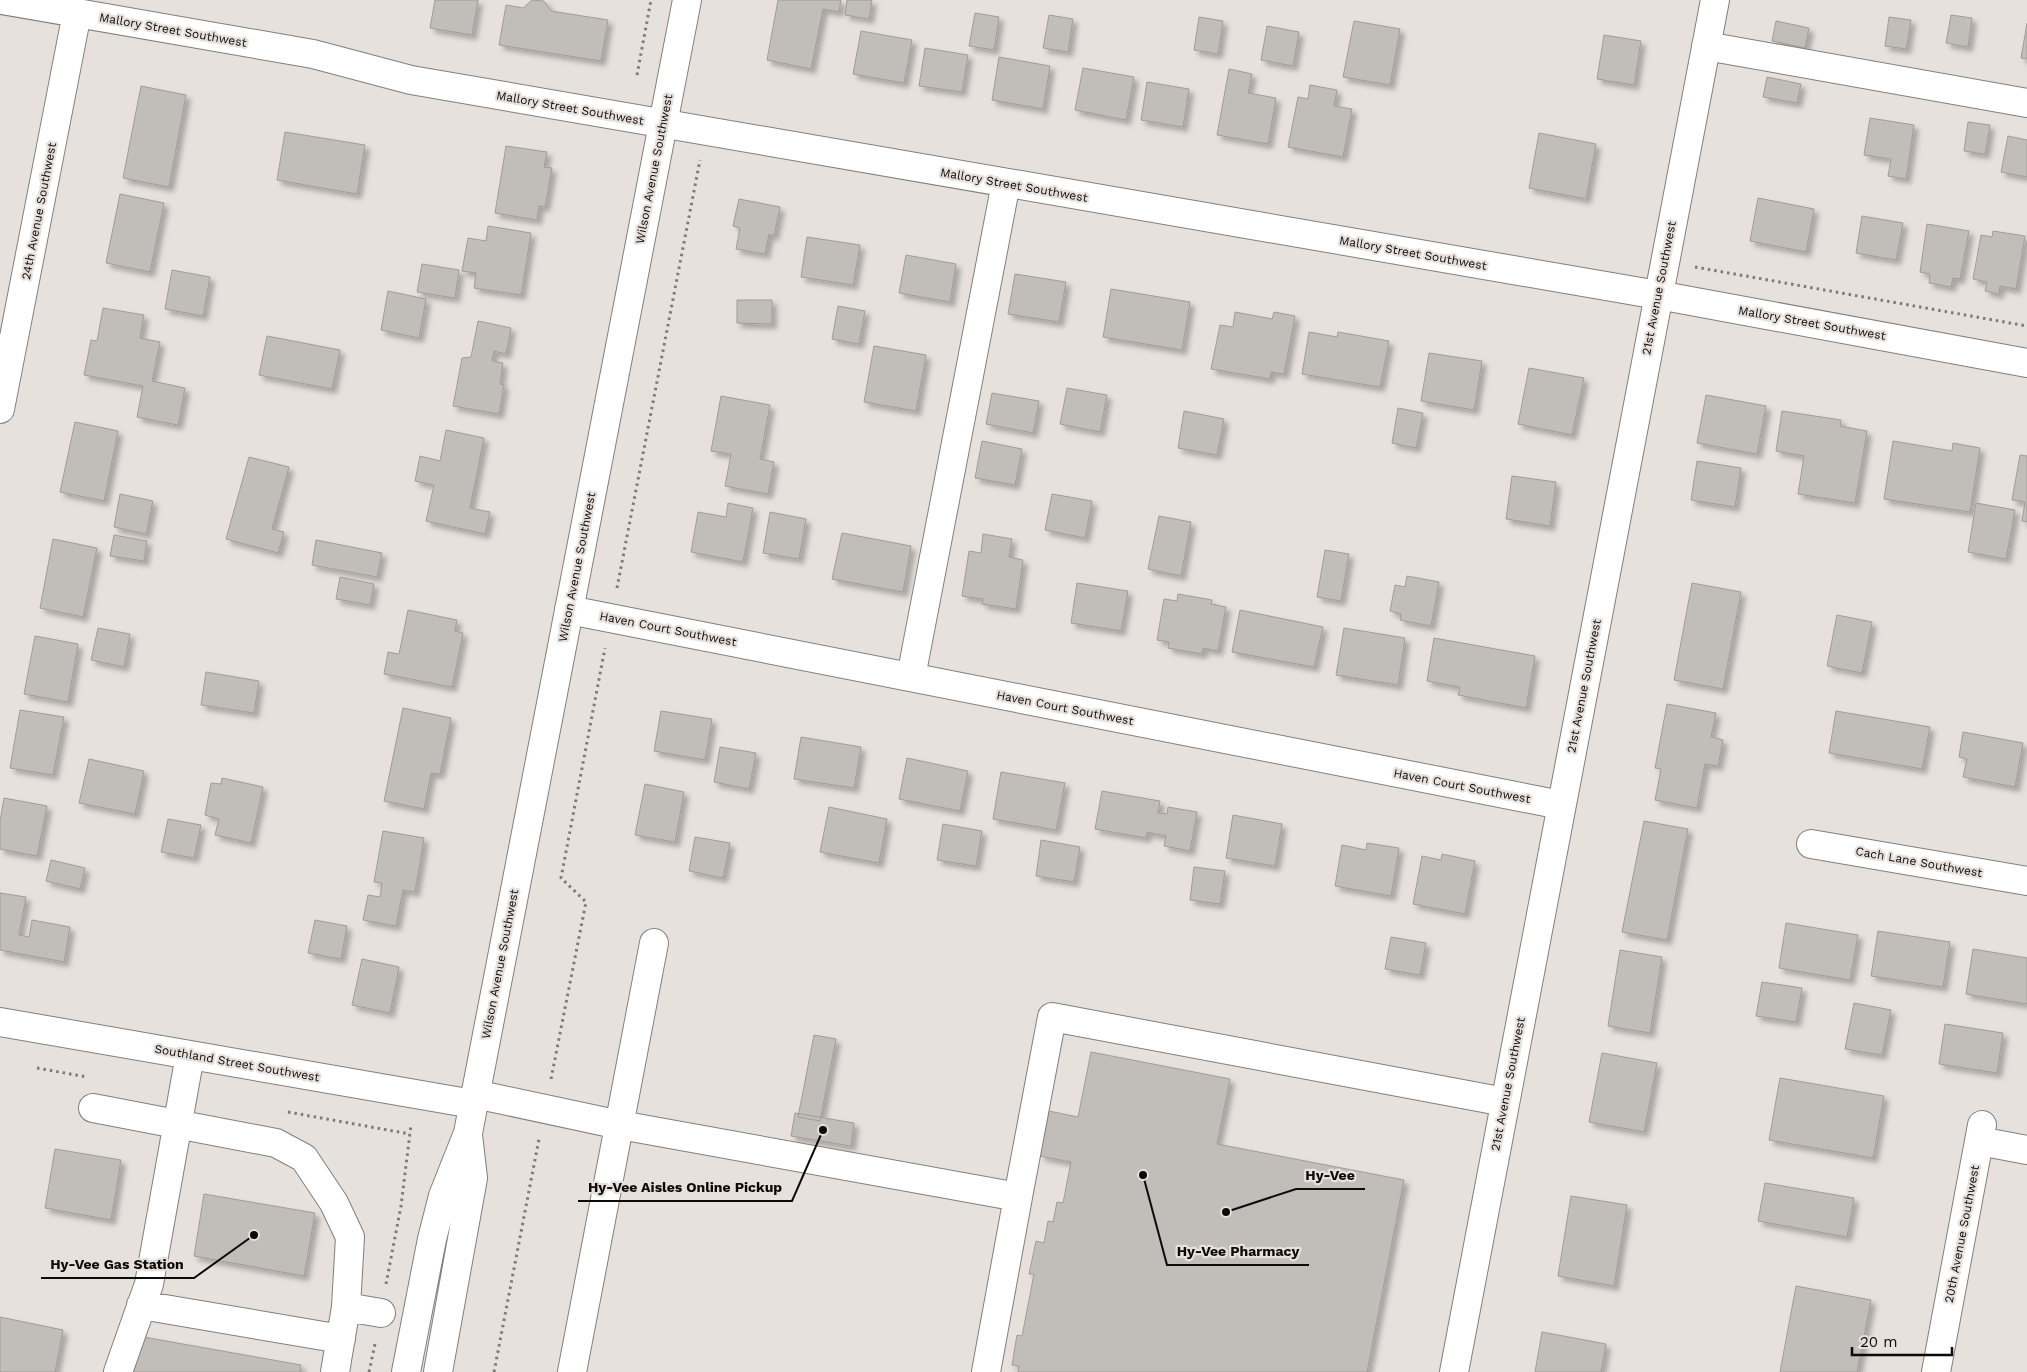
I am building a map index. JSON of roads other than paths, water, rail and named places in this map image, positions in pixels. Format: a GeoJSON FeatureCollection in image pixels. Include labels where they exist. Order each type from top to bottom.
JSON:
{"type":"FeatureCollection","features":[{"type":"Feature","properties":{"kind":"street","name":"Mallory Street Southwest"},"geometry":{"type":"LineString","coordinates":[[2,0],[313,54],[410,80],[1658,295],[2027,363]]}},
{"type":"Feature","properties":{"kind":"street","name":"Wilson Avenue Southwest"},"geometry":{"type":"LineString","coordinates":[[406,1372],[432,1239],[443,1196],[468,1134],[687,0]]}},
{"type":"Feature","properties":{"kind":"street","name":"21st Avenue Southwest"},"geometry":{"type":"LineString","coordinates":[[1454,1372],[1715,0]]}},
{"type":"Feature","properties":{"kind":"street","name":"24th Avenue Southwest"},"geometry":{"type":"LineString","coordinates":[[0,410],[77,13]]}},
{"type":"Feature","properties":{"kind":"street"},"geometry":{"type":"LineString","coordinates":[[1706,46],[2027,103]]}},
{"type":"Feature","properties":{"kind":"street"},"geometry":{"type":"LineString","coordinates":[[911,677],[1006,183]]}},
{"type":"Feature","properties":{"kind":"street","name":"Haven Court Southwest"},"geometry":{"type":"LineString","coordinates":[[569,610],[1561,805]]}},
{"type":"Feature","properties":{"kind":"street","name":"Cach Lane Southwest"},"geometry":{"type":"LineString","coordinates":[[1812,844],[2027,881]]}},
{"type":"Feature","properties":{"kind":"street"},"geometry":{"type":"LineString","coordinates":[[572,1372],[654,943]]}},
{"type":"Feature","properties":{"kind":"street"},"geometry":{"type":"LineString","coordinates":[[986,1372],[1052,1017],[1505,1102]]}},
{"type":"Feature","properties":{"kind":"street","name":"Southland Street Southwest"},"geometry":{"type":"LineString","coordinates":[[0,1022],[416,1094],[474,1099],[545,1109],[620,1125],[1018,1197]]}},
{"type":"Feature","properties":{"kind":"street"},"geometry":{"type":"LineString","coordinates":[[118,1372],[149,1284],[190,1055]]}},
{"type":"Feature","properties":{"kind":"street"},"geometry":{"type":"LineString","coordinates":[[93,1108],[276,1143],[304,1158],[334,1202],[350,1237],[346,1307],[334,1372]]}},
{"type":"Feature","properties":{"kind":"street","name":"20th Avenue Southwest"},"geometry":{"type":"LineString","coordinates":[[1936,1372],[1980,1133],[2027,1150]]}},
{"type":"Feature","properties":{"kind":"street","name":"Wilson Avenue Southwest"},"geometry":{"type":"LineString","coordinates":[[438,1372],[474,1178],[468,1134]]}},
{"type":"Feature","properties":{"kind":"street"},"geometry":{"type":"LineString","coordinates":[[141,1305],[341,1339]]}},
{"type":"Feature","properties":{"kind":"street"},"geometry":{"type":"LineString","coordinates":[[346,1307],[381,1313]]}},
{"type":"Feature","properties":{"kind":"place","name":"Hy-Vee Aisles Online Pickup"},"geometry":{"type":"Point","coordinates":[823,1130]}},
{"type":"Feature","properties":{"kind":"place","name":"Hy-Vee Pharmacy"},"geometry":{"type":"Point","coordinates":[1143,1175]}},
{"type":"Feature","properties":{"kind":"place","name":"Hy-Vee"},"geometry":{"type":"Point","coordinates":[1226,1212]}},
{"type":"Feature","properties":{"kind":"place","name":"Hy-Vee Gas Station"},"geometry":{"type":"Point","coordinates":[254,1235]}}]}
